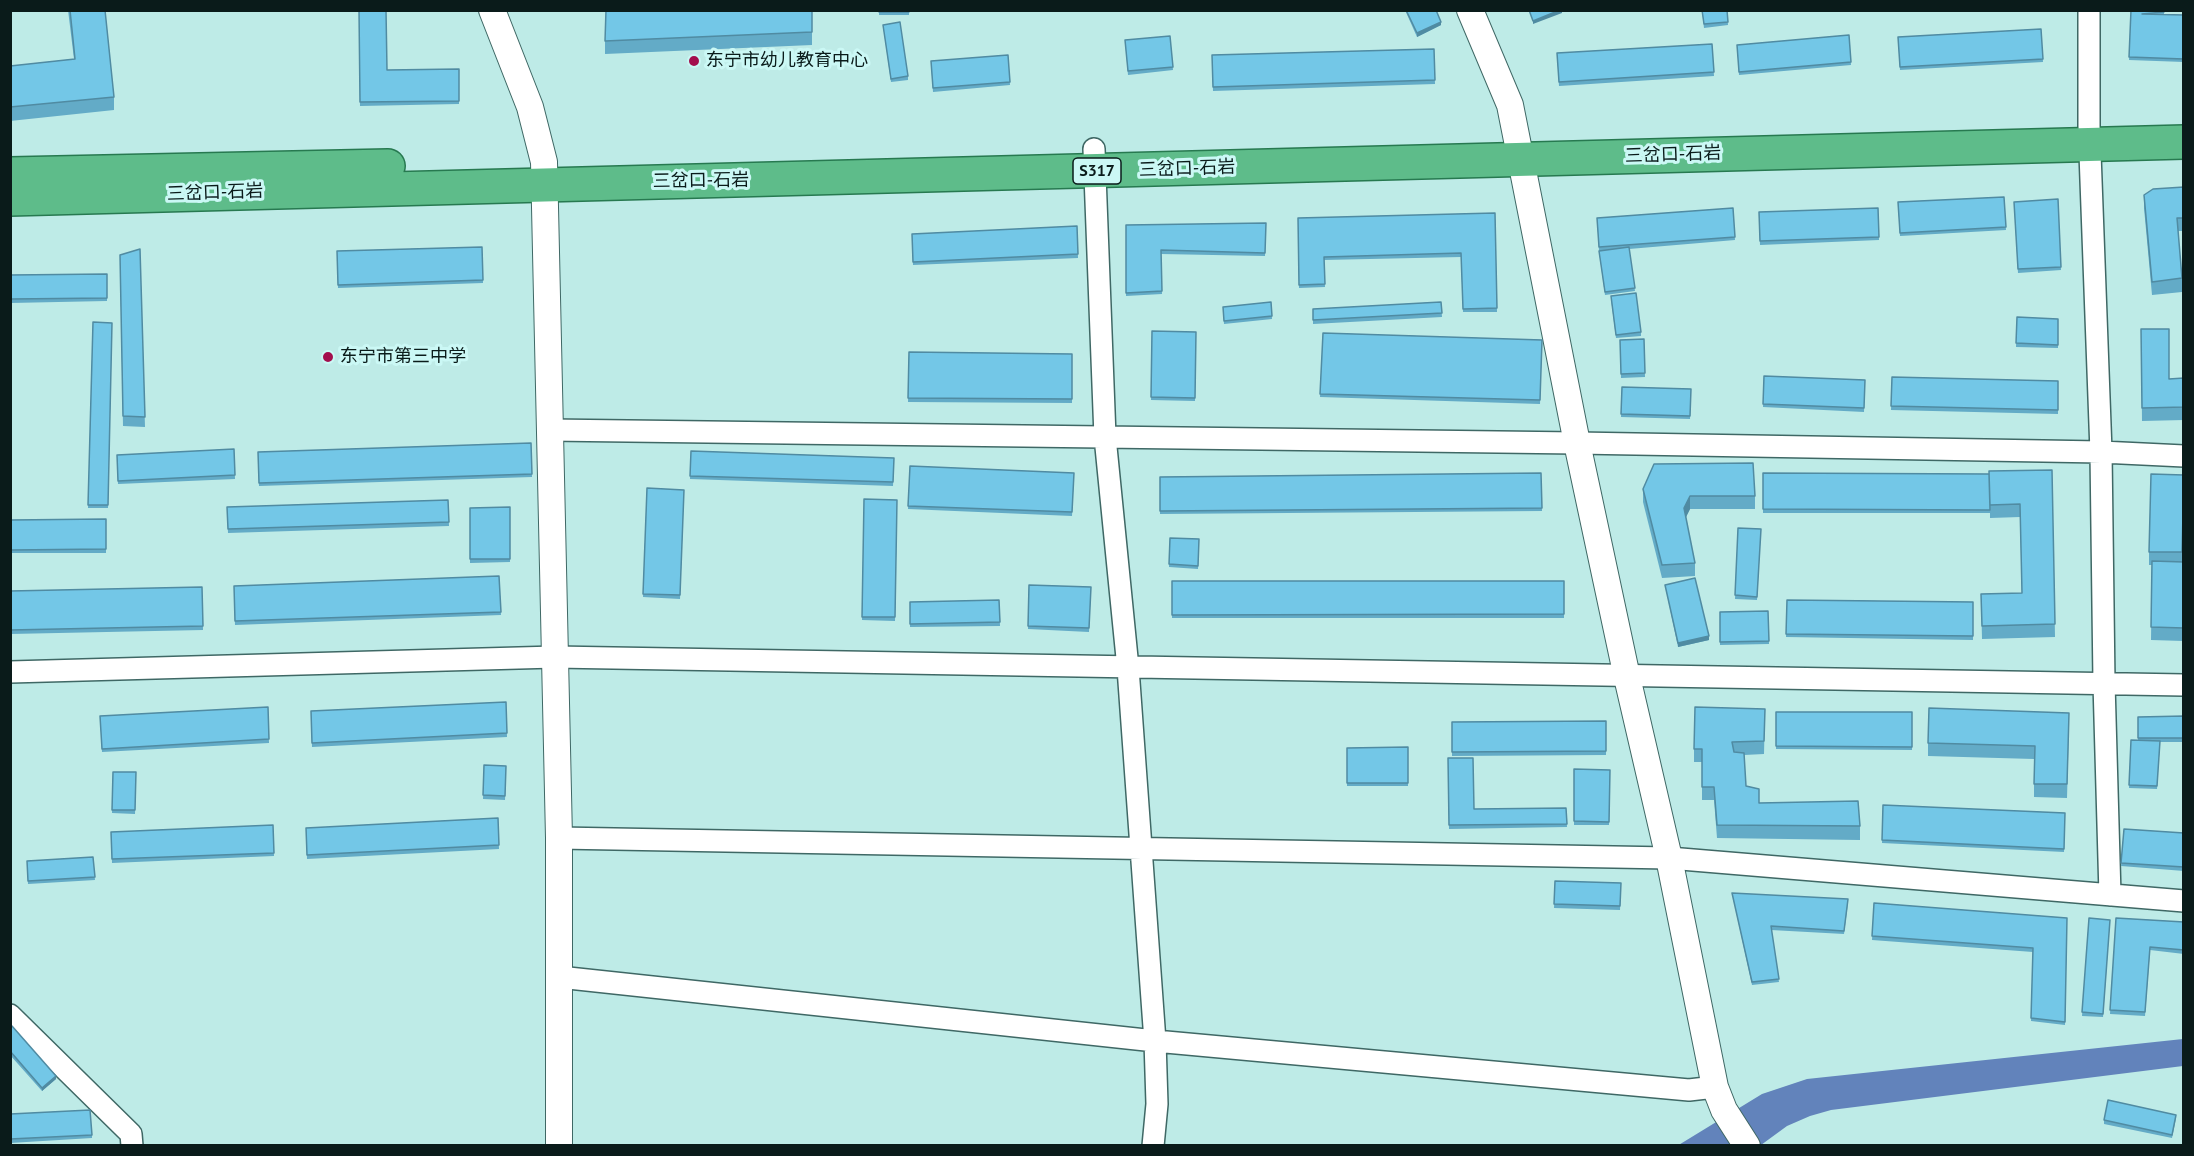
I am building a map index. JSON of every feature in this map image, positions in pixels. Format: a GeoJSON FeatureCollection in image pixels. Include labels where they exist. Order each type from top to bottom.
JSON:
{"type":"FeatureCollection","features":[{"type":"Feature","properties":{"kind":"highway","name":"三岔口-石岩"},"geometry":{"type":"LineString","coordinates":[[2090,135],[2184,123]]}},
{"type":"Feature","properties":{"kind":"highway","name":"三岔口-石岩"},"geometry":{"type":"LineString","coordinates":[[10,174],[544,173],[2090,135],[2184,142]]}},
{"type":"Feature","properties":{"kind":"highway","name":"三岔口-石岩"},"geometry":{"type":"LineString","coordinates":[[10,198],[544,173]]}},
{"type":"Feature","properties":{"kind":"street"},"geometry":{"type":"LineString","coordinates":[[492,10],[530,107],[544,173],[559,838],[559,1146]]}},
{"type":"Feature","properties":{"kind":"street"},"geometry":{"type":"LineString","coordinates":[[1470,10],[1510,105],[1577,443],[1627,677],[1669,858],[1719,1098],[1747,1146]]}},
{"type":"Feature","properties":{"kind":"street"},"geometry":{"type":"LineString","coordinates":[[2089,10],[2090,135],[2101,452],[2109,895]]}},
{"type":"Feature","properties":{"kind":"street"},"geometry":{"type":"LineString","coordinates":[[1094,160],[1105,437],[1128,668],[1155,1041],[1157,1104],[1153,1146]]}},
{"type":"Feature","properties":{"kind":"street"},"geometry":{"type":"LineString","coordinates":[[549,430],[1577,443],[2101,452],[2184,456]]}},
{"type":"Feature","properties":{"kind":"street"},"geometry":{"type":"LineString","coordinates":[[10,672],[555,657],[2184,685]]}},
{"type":"Feature","properties":{"kind":"street"},"geometry":{"type":"LineString","coordinates":[[559,838],[1669,858],[2184,902]]}},
{"type":"Feature","properties":{"kind":"street"},"geometry":{"type":"LineString","coordinates":[[559,977],[1155,1041],[1689,1090],[1719,1098]]}},
{"type":"Feature","properties":{"kind":"street"},"geometry":{"type":"LineString","coordinates":[[10,1015],[131,1134],[132,1146]]}},
{"type":"Feature","properties":{"kind":"water"},"geometry":{"type":"Polygon","coordinates":[[[2183,1039],[2183,1066],[1831,1110],[1787,1126],[1761,1145],[1677,1146],[1762,1094],[1807,1079],[2183,1039]]]}},
{"type":"Feature","properties":{"kind":"building"},"geometry":{"type":"Polygon","coordinates":[[[70,10],[105,10],[114,97],[10,107],[10,66],[75,59],[70,10]]]}},
{"type":"Feature","properties":{"kind":"building"},"geometry":{"type":"Polygon","coordinates":[[[359,10],[386,10],[387,70],[459,69],[459,101],[360,102],[359,10]]]}},
{"type":"Feature","properties":{"kind":"building"},"geometry":{"type":"Polygon","coordinates":[[[606,10],[812,10],[812,32],[605,41],[606,10]]]}},
{"type":"Feature","properties":{"kind":"building"},"geometry":{"type":"Polygon","coordinates":[[[879,10],[909,10],[909,12],[879,12],[879,10]]]}},
{"type":"Feature","properties":{"kind":"building"},"geometry":{"type":"Polygon","coordinates":[[[1406,10],[1436,10],[1441,22],[1417,33],[1406,10]]]}},
{"type":"Feature","properties":{"kind":"building"},"geometry":{"type":"Polygon","coordinates":[[[1529,10],[1560,10],[1533,21],[1529,10]]]}},
{"type":"Feature","properties":{"kind":"building"},"geometry":{"type":"Polygon","coordinates":[[[1702,10],[1727,10],[1728,22],[1704,24],[1702,10]]]}},
{"type":"Feature","properties":{"kind":"building"},"geometry":{"type":"Polygon","coordinates":[[[2131,10],[2164,10],[2164,12],[2142,14],[2184,15],[2184,59],[2129,57],[2131,10]]]}},
{"type":"Feature","properties":{"kind":"building"},"geometry":{"type":"Polygon","coordinates":[[[900,22],[908,76],[891,79],[883,25],[900,22]]]}},
{"type":"Feature","properties":{"kind":"building"},"geometry":{"type":"Polygon","coordinates":[[[2041,29],[2043,59],[1900,67],[1898,37],[2041,29]]]}},
{"type":"Feature","properties":{"kind":"building"},"geometry":{"type":"Polygon","coordinates":[[[1849,35],[1851,62],[1739,72],[1737,45],[1849,35]]]}},
{"type":"Feature","properties":{"kind":"building"},"geometry":{"type":"Polygon","coordinates":[[[1170,36],[1173,67],[1128,71],[1125,40],[1170,36]]]}},
{"type":"Feature","properties":{"kind":"building"},"geometry":{"type":"Polygon","coordinates":[[[1712,44],[1714,72],[1559,82],[1557,53],[1712,44]]]}},
{"type":"Feature","properties":{"kind":"building"},"geometry":{"type":"Polygon","coordinates":[[[1434,49],[1435,80],[1213,87],[1212,55],[1434,49]]]}},
{"type":"Feature","properties":{"kind":"building"},"geometry":{"type":"Polygon","coordinates":[[[1008,55],[1010,82],[933,88],[931,61],[1008,55]]]}},
{"type":"Feature","properties":{"kind":"building"},"geometry":{"type":"Polygon","coordinates":[[[2184,187],[2184,218],[2177,218],[2182,278],[2152,282],[2144,195],[2153,189],[2184,187]]]}},
{"type":"Feature","properties":{"kind":"building"},"geometry":{"type":"Polygon","coordinates":[[[2004,197],[2006,227],[1900,233],[1898,202],[2004,197]]]}},
{"type":"Feature","properties":{"kind":"building"},"geometry":{"type":"Polygon","coordinates":[[[2058,199],[2061,267],[2018,269],[2014,202],[2058,199]]]}},
{"type":"Feature","properties":{"kind":"building"},"geometry":{"type":"Polygon","coordinates":[[[1733,208],[1735,237],[1599,247],[1597,218],[1733,208]]]}},
{"type":"Feature","properties":{"kind":"building"},"geometry":{"type":"Polygon","coordinates":[[[1878,208],[1879,237],[1760,241],[1759,212],[1878,208]]]}},
{"type":"Feature","properties":{"kind":"building"},"geometry":{"type":"Polygon","coordinates":[[[1495,213],[1497,308],[1463,309],[1461,253],[1324,257],[1325,284],[1299,285],[1298,218],[1495,213]]]}},
{"type":"Feature","properties":{"kind":"building"},"geometry":{"type":"Polygon","coordinates":[[[1266,223],[1265,253],[1161,250],[1162,291],[1126,293],[1126,225],[1266,223]]]}},
{"type":"Feature","properties":{"kind":"building"},"geometry":{"type":"Polygon","coordinates":[[[1077,226],[1078,254],[913,262],[912,234],[1077,226]]]}},
{"type":"Feature","properties":{"kind":"building"},"geometry":{"type":"Polygon","coordinates":[[[482,247],[483,280],[338,285],[337,251],[482,247]]]}},
{"type":"Feature","properties":{"kind":"building"},"geometry":{"type":"Polygon","coordinates":[[[1629,247],[1635,288],[1605,292],[1599,251],[1629,247]]]}},
{"type":"Feature","properties":{"kind":"building"},"geometry":{"type":"Polygon","coordinates":[[[140,249],[145,417],[123,416],[120,255],[140,249]]]}},
{"type":"Feature","properties":{"kind":"building"},"geometry":{"type":"Polygon","coordinates":[[[107,274],[107,298],[10,299],[10,275],[107,274]]]}},
{"type":"Feature","properties":{"kind":"building"},"geometry":{"type":"Polygon","coordinates":[[[1636,293],[1641,332],[1616,335],[1611,296],[1636,293]]]}},
{"type":"Feature","properties":{"kind":"building"},"geometry":{"type":"Polygon","coordinates":[[[1271,302],[1272,316],[1224,321],[1223,307],[1271,302]]]}},
{"type":"Feature","properties":{"kind":"building"},"geometry":{"type":"Polygon","coordinates":[[[1441,302],[1442,313],[1313,320],[1313,309],[1441,302]]]}},
{"type":"Feature","properties":{"kind":"building"},"geometry":{"type":"Polygon","coordinates":[[[2017,317],[2058,319],[2058,345],[2016,343],[2017,317]]]}},
{"type":"Feature","properties":{"kind":"building"},"geometry":{"type":"Polygon","coordinates":[[[93,322],[112,323],[108,505],[88,505],[93,322]]]}},
{"type":"Feature","properties":{"kind":"building"},"geometry":{"type":"Polygon","coordinates":[[[2141,329],[2169,329],[2169,379],[2184,378],[2184,407],[2142,408],[2141,329]]]}},
{"type":"Feature","properties":{"kind":"building"},"geometry":{"type":"Polygon","coordinates":[[[1152,331],[1196,332],[1195,398],[1151,397],[1152,331]]]}},
{"type":"Feature","properties":{"kind":"building"},"geometry":{"type":"Polygon","coordinates":[[[1323,333],[1542,340],[1540,400],[1320,394],[1323,333]]]}},
{"type":"Feature","properties":{"kind":"building"},"geometry":{"type":"Polygon","coordinates":[[[1644,339],[1645,373],[1621,374],[1620,340],[1644,339]]]}},
{"type":"Feature","properties":{"kind":"building"},"geometry":{"type":"Polygon","coordinates":[[[909,352],[1072,354],[1072,399],[908,398],[909,352]]]}},
{"type":"Feature","properties":{"kind":"building"},"geometry":{"type":"Polygon","coordinates":[[[1764,376],[1865,380],[1864,408],[1763,404],[1764,376]]]}},
{"type":"Feature","properties":{"kind":"building"},"geometry":{"type":"Polygon","coordinates":[[[1892,377],[2058,381],[2058,410],[1891,406],[1892,377]]]}},
{"type":"Feature","properties":{"kind":"building"},"geometry":{"type":"Polygon","coordinates":[[[1622,387],[1691,389],[1690,416],[1621,414],[1622,387]]]}},
{"type":"Feature","properties":{"kind":"building"},"geometry":{"type":"Polygon","coordinates":[[[531,443],[532,474],[259,483],[258,452],[531,443]]]}},
{"type":"Feature","properties":{"kind":"building"},"geometry":{"type":"Polygon","coordinates":[[[234,449],[235,475],[118,481],[117,455],[234,449]]]}},
{"type":"Feature","properties":{"kind":"building"},"geometry":{"type":"Polygon","coordinates":[[[691,451],[894,458],[893,482],[690,476],[691,451]]]}},
{"type":"Feature","properties":{"kind":"building"},"geometry":{"type":"Polygon","coordinates":[[[1753,463],[1755,496],[1690,496],[1684,508],[1695,563],[1662,565],[1643,489],[1654,464],[1753,463]]]}},
{"type":"Feature","properties":{"kind":"building"},"geometry":{"type":"Polygon","coordinates":[[[910,466],[1074,473],[1072,512],[908,506],[910,466]]]}},
{"type":"Feature","properties":{"kind":"building"},"geometry":{"type":"Polygon","coordinates":[[[2052,470],[2055,624],[1982,626],[1981,594],[2022,593],[2020,504],[1990,505],[1989,471],[2052,470]]]}},
{"type":"Feature","properties":{"kind":"building"},"geometry":{"type":"Polygon","coordinates":[[[1541,473],[1542,508],[1160,511],[1160,477],[1541,473]]]}},
{"type":"Feature","properties":{"kind":"building"},"geometry":{"type":"Polygon","coordinates":[[[1763,473],[1989,474],[1990,510],[1763,509],[1763,473]]]}},
{"type":"Feature","properties":{"kind":"building"},"geometry":{"type":"Polygon","coordinates":[[[2151,474],[2184,475],[2182,552],[2149,552],[2151,474]]]}},
{"type":"Feature","properties":{"kind":"building"},"geometry":{"type":"Polygon","coordinates":[[[647,488],[684,490],[680,595],[643,594],[647,488]]]}},
{"type":"Feature","properties":{"kind":"building"},"geometry":{"type":"Polygon","coordinates":[[[864,499],[897,500],[895,617],[862,617],[864,499]]]}},
{"type":"Feature","properties":{"kind":"building"},"geometry":{"type":"Polygon","coordinates":[[[448,500],[449,522],[228,529],[227,507],[448,500]]]}},
{"type":"Feature","properties":{"kind":"building"},"geometry":{"type":"Polygon","coordinates":[[[510,507],[510,559],[470,559],[470,508],[510,507]]]}},
{"type":"Feature","properties":{"kind":"building"},"geometry":{"type":"Polygon","coordinates":[[[106,519],[106,549],[10,550],[10,520],[106,519]]]}},
{"type":"Feature","properties":{"kind":"building"},"geometry":{"type":"Polygon","coordinates":[[[1738,528],[1761,529],[1757,597],[1735,595],[1738,528]]]}},
{"type":"Feature","properties":{"kind":"building"},"geometry":{"type":"Polygon","coordinates":[[[1170,538],[1199,539],[1198,566],[1169,564],[1170,538]]]}},
{"type":"Feature","properties":{"kind":"building"},"geometry":{"type":"Polygon","coordinates":[[[2152,561],[2184,562],[2184,628],[2151,627],[2152,561]]]}},
{"type":"Feature","properties":{"kind":"building"},"geometry":{"type":"Polygon","coordinates":[[[499,576],[501,612],[235,621],[234,586],[499,576]]]}},
{"type":"Feature","properties":{"kind":"building"},"geometry":{"type":"Polygon","coordinates":[[[1695,578],[1709,636],[1678,643],[1665,585],[1695,578]]]}},
{"type":"Feature","properties":{"kind":"building"},"geometry":{"type":"Polygon","coordinates":[[[1172,581],[1564,581],[1564,614],[1172,615],[1172,581]]]}},
{"type":"Feature","properties":{"kind":"building"},"geometry":{"type":"Polygon","coordinates":[[[1029,585],[1091,587],[1089,628],[1028,626],[1029,585]]]}},
{"type":"Feature","properties":{"kind":"building"},"geometry":{"type":"Polygon","coordinates":[[[202,587],[203,626],[10,630],[10,591],[202,587]]]}},
{"type":"Feature","properties":{"kind":"building"},"geometry":{"type":"Polygon","coordinates":[[[999,600],[1000,622],[910,624],[910,602],[999,600]]]}},
{"type":"Feature","properties":{"kind":"building"},"geometry":{"type":"Polygon","coordinates":[[[1787,600],[1973,602],[1973,636],[1786,634],[1787,600]]]}},
{"type":"Feature","properties":{"kind":"building"},"geometry":{"type":"Polygon","coordinates":[[[1768,611],[1769,641],[1720,642],[1720,612],[1768,611]]]}},
{"type":"Feature","properties":{"kind":"building"},"geometry":{"type":"Polygon","coordinates":[[[506,702],[507,733],[312,743],[311,711],[506,702]]]}},
{"type":"Feature","properties":{"kind":"building"},"geometry":{"type":"Polygon","coordinates":[[[268,707],[269,739],[102,749],[100,716],[268,707]]]}},
{"type":"Feature","properties":{"kind":"building"},"geometry":{"type":"Polygon","coordinates":[[[1695,707],[1765,709],[1764,741],[1732,742],[1734,752],[1744,753],[1746,786],[1759,789],[1759,803],[1858,801],[1860,826],[1717,825],[1714,787],[1702,787],[1702,749],[1694,749],[1695,707]]]}},
{"type":"Feature","properties":{"kind":"building"},"geometry":{"type":"Polygon","coordinates":[[[1929,708],[2069,713],[2067,784],[2034,784],[2035,746],[1928,743],[1929,708]]]}},
{"type":"Feature","properties":{"kind":"building"},"geometry":{"type":"Polygon","coordinates":[[[1776,712],[1912,712],[1912,747],[1776,746],[1776,712]]]}},
{"type":"Feature","properties":{"kind":"building"},"geometry":{"type":"Polygon","coordinates":[[[2184,716],[2184,738],[2138,738],[2138,717],[2184,716]]]}},
{"type":"Feature","properties":{"kind":"building"},"geometry":{"type":"Polygon","coordinates":[[[1606,721],[1606,751],[1452,752],[1452,722],[1606,721]]]}},
{"type":"Feature","properties":{"kind":"building"},"geometry":{"type":"Polygon","coordinates":[[[2131,740],[2160,741],[2157,786],[2129,785],[2131,740]]]}},
{"type":"Feature","properties":{"kind":"building"},"geometry":{"type":"Polygon","coordinates":[[[1408,747],[1408,783],[1347,783],[1347,748],[1408,747]]]}},
{"type":"Feature","properties":{"kind":"building"},"geometry":{"type":"Polygon","coordinates":[[[1448,758],[1473,758],[1474,809],[1566,808],[1567,824],[1449,825],[1448,758]]]}},
{"type":"Feature","properties":{"kind":"building"},"geometry":{"type":"Polygon","coordinates":[[[484,765],[506,766],[505,796],[483,795],[484,765]]]}},
{"type":"Feature","properties":{"kind":"building"},"geometry":{"type":"Polygon","coordinates":[[[1574,769],[1610,770],[1609,822],[1574,821],[1574,769]]]}},
{"type":"Feature","properties":{"kind":"building"},"geometry":{"type":"Polygon","coordinates":[[[113,772],[136,772],[135,810],[112,810],[113,772]]]}},
{"type":"Feature","properties":{"kind":"building"},"geometry":{"type":"Polygon","coordinates":[[[1883,805],[2065,813],[2064,849],[1882,840],[1883,805]]]}},
{"type":"Feature","properties":{"kind":"building"},"geometry":{"type":"Polygon","coordinates":[[[498,818],[499,845],[307,855],[306,828],[498,818]]]}},
{"type":"Feature","properties":{"kind":"building"},"geometry":{"type":"Polygon","coordinates":[[[273,825],[274,853],[112,859],[111,832],[273,825]]]}},
{"type":"Feature","properties":{"kind":"building"},"geometry":{"type":"Polygon","coordinates":[[[2124,829],[2184,833],[2184,867],[2121,863],[2124,829]]]}},
{"type":"Feature","properties":{"kind":"building"},"geometry":{"type":"Polygon","coordinates":[[[93,857],[95,877],[28,881],[27,861],[93,857]]]}},
{"type":"Feature","properties":{"kind":"building"},"geometry":{"type":"Polygon","coordinates":[[[1555,881],[1621,883],[1620,906],[1554,904],[1555,881]]]}},
{"type":"Feature","properties":{"kind":"building"},"geometry":{"type":"Polygon","coordinates":[[[1732,893],[1848,899],[1844,931],[1771,926],[1779,979],[1752,982],[1732,893]]]}},
{"type":"Feature","properties":{"kind":"building"},"geometry":{"type":"Polygon","coordinates":[[[1874,903],[2067,918],[2065,1022],[2031,1018],[2033,948],[1872,936],[1874,903]]]}},
{"type":"Feature","properties":{"kind":"building"},"geometry":{"type":"Polygon","coordinates":[[[2089,918],[2110,920],[2103,1014],[2082,1012],[2089,918]]]}},
{"type":"Feature","properties":{"kind":"building"},"geometry":{"type":"Polygon","coordinates":[[[2116,918],[2184,922],[2184,950],[2150,947],[2145,1012],[2110,1010],[2116,918]]]}},
{"type":"Feature","properties":{"kind":"building"},"geometry":{"type":"Polygon","coordinates":[[[12,1026],[56,1076],[42,1088],[10,1051],[10,1028],[12,1026]]]}},
{"type":"Feature","properties":{"kind":"building"},"geometry":{"type":"Polygon","coordinates":[[[2108,1100],[2176,1115],[2172,1135],[2104,1120],[2108,1100]]]}},
{"type":"Feature","properties":{"kind":"building"},"geometry":{"type":"Polygon","coordinates":[[[90,1110],[92,1135],[10,1139],[10,1114],[90,1110]]]}},
{"type":"Feature","properties":{"kind":"place","name":"东宁市幼儿教育中心"},"geometry":{"type":"Point","coordinates":[694,61]}},
{"type":"Feature","properties":{"kind":"place","name":"东宁市第三中学"},"geometry":{"type":"Point","coordinates":[328,357]}}]}
